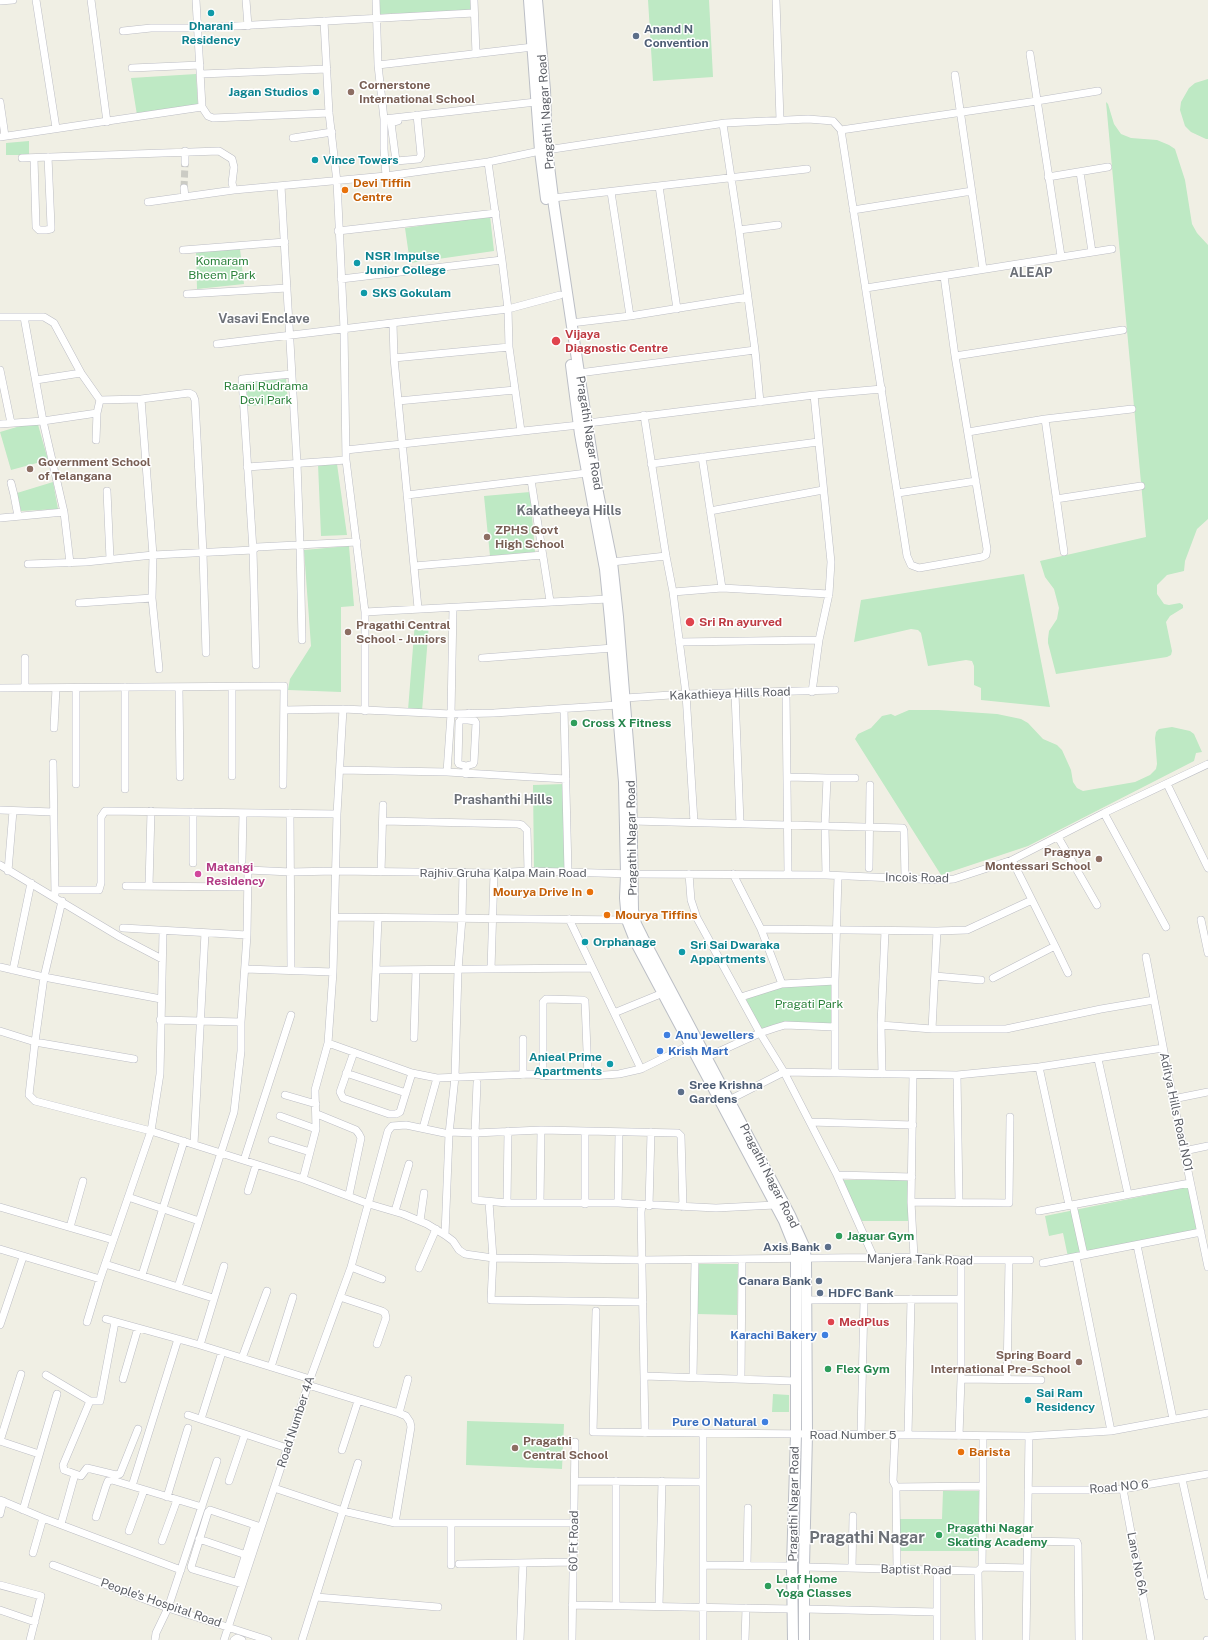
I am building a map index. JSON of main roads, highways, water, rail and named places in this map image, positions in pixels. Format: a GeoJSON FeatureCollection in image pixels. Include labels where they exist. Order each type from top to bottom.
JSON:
{"type":"FeatureCollection","features":[{"type":"Feature","properties":{"kind":"main road","name":"Pragathi Nagar Road"},"geometry":{"type":"LineString","coordinates":[[529,0],[536,102],[560,295],[583,424],[612,562],[622,701],[631,780],[632,821],[630,874],[625,898],[627,920],[636,943],[775,1205],[801,1259],[807,1300],[804,1640]]}},
{"type":"Feature","properties":{"kind":"main road","name":"Pragathi Nagar Road"},"geometry":{"type":"LineString","coordinates":[[537,0],[545,90],[543,151],[553,198],[579,373],[587,473],[605,569],[613,648],[622,701],[624,782],[632,903],[636,924],[730,1100],[790,1215],[804,1246],[801,1259],[795,1381],[796,1434],[792,1566],[793,1640]]}},
{"type":"Feature","properties":{"kind":"tunnel"},"geometry":{"type":"LineString","coordinates":[[184,188],[185,163]]}},
{"type":"Feature","properties":{"kind":"place","name":"Dharani Residency"},"geometry":{"type":"Point","coordinates":[211,13]}},
{"type":"Feature","properties":{"kind":"place","name":"Anand N Convention"},"geometry":{"type":"Point","coordinates":[636,36]}},
{"type":"Feature","properties":{"kind":"place","name":"Jagan Studios"},"geometry":{"type":"Point","coordinates":[316,92]}},
{"type":"Feature","properties":{"kind":"place","name":"Cornerstone International School"},"geometry":{"type":"Point","coordinates":[351,92]}},
{"type":"Feature","properties":{"kind":"place","name":"Vince Towers"},"geometry":{"type":"Point","coordinates":[315,160]}},
{"type":"Feature","properties":{"kind":"place","name":"Devi Tiffin Centre"},"geometry":{"type":"Point","coordinates":[345,190]}},
{"type":"Feature","properties":{"kind":"place","name":"NSR Impulse Junior College"},"geometry":{"type":"Point","coordinates":[357,263]}},
{"type":"Feature","properties":{"kind":"place","name":"SKS Gokulam"},"geometry":{"type":"Point","coordinates":[364,293]}},
{"type":"Feature","properties":{"kind":"place","name":"Vijaya Diagnostic Centre"},"geometry":{"type":"Point","coordinates":[556,341]}},
{"type":"Feature","properties":{"kind":"place","name":"Government School of Telangana"},"geometry":{"type":"Point","coordinates":[30,469]}},
{"type":"Feature","properties":{"kind":"place","name":"ZPHS Govt High School"},"geometry":{"type":"Point","coordinates":[487,537]}},
{"type":"Feature","properties":{"kind":"place","name":"Sri Rn ayurved"},"geometry":{"type":"Point","coordinates":[690,622]}},
{"type":"Feature","properties":{"kind":"place","name":"Pragathi Central School - Juniors"},"geometry":{"type":"Point","coordinates":[348,632]}},
{"type":"Feature","properties":{"kind":"place","name":"Cross X Fitness"},"geometry":{"type":"Point","coordinates":[574,723]}},
{"type":"Feature","properties":{"kind":"place","name":"Pragnya Montessari School"},"geometry":{"type":"Point","coordinates":[1099,859]}},
{"type":"Feature","properties":{"kind":"place","name":"Matangi Residency"},"geometry":{"type":"Point","coordinates":[198,874]}},
{"type":"Feature","properties":{"kind":"place","name":"Mourya Drive In"},"geometry":{"type":"Point","coordinates":[590,892]}},
{"type":"Feature","properties":{"kind":"place","name":"Mourya Tiffins"},"geometry":{"type":"Point","coordinates":[607,915]}},
{"type":"Feature","properties":{"kind":"place","name":"Orphanage"},"geometry":{"type":"Point","coordinates":[585,942]}},
{"type":"Feature","properties":{"kind":"place","name":"Sri Sai Dwaraka Appartments"},"geometry":{"type":"Point","coordinates":[682,952]}},
{"type":"Feature","properties":{"kind":"place","name":"Anu Jewellers"},"geometry":{"type":"Point","coordinates":[667,1035]}},
{"type":"Feature","properties":{"kind":"place","name":"Krish Mart"},"geometry":{"type":"Point","coordinates":[660,1051]}},
{"type":"Feature","properties":{"kind":"place","name":"Anieal Prime Apartments"},"geometry":{"type":"Point","coordinates":[610,1064]}},
{"type":"Feature","properties":{"kind":"place","name":"Sree Krishna Gardens"},"geometry":{"type":"Point","coordinates":[681,1092]}},
{"type":"Feature","properties":{"kind":"place","name":"Jaguar Gym"},"geometry":{"type":"Point","coordinates":[839,1236]}},
{"type":"Feature","properties":{"kind":"place","name":"Axis Bank"},"geometry":{"type":"Point","coordinates":[828,1247]}},
{"type":"Feature","properties":{"kind":"place","name":"Canara Bank"},"geometry":{"type":"Point","coordinates":[819,1281]}},
{"type":"Feature","properties":{"kind":"place","name":"HDFC Bank"},"geometry":{"type":"Point","coordinates":[820,1293]}},
{"type":"Feature","properties":{"kind":"place","name":"MedPlus"},"geometry":{"type":"Point","coordinates":[831,1322]}},
{"type":"Feature","properties":{"kind":"place","name":"Karachi Bakery"},"geometry":{"type":"Point","coordinates":[825,1335]}},
{"type":"Feature","properties":{"kind":"place","name":"Spring Board International Pre-School"},"geometry":{"type":"Point","coordinates":[1079,1362]}},
{"type":"Feature","properties":{"kind":"place","name":"Flex Gym"},"geometry":{"type":"Point","coordinates":[828,1369]}},
{"type":"Feature","properties":{"kind":"place","name":"Sai Ram Residency"},"geometry":{"type":"Point","coordinates":[1028,1400]}},
{"type":"Feature","properties":{"kind":"place","name":"Pure O Natural"},"geometry":{"type":"Point","coordinates":[765,1422]}},
{"type":"Feature","properties":{"kind":"place","name":"Pragathi Central School"},"geometry":{"type":"Point","coordinates":[515,1448]}},
{"type":"Feature","properties":{"kind":"place","name":"Barista"},"geometry":{"type":"Point","coordinates":[961,1452]}},
{"type":"Feature","properties":{"kind":"place","name":"Pragathi Nagar Skating Academy"},"geometry":{"type":"Point","coordinates":[939,1535]}},
{"type":"Feature","properties":{"kind":"place","name":"Leaf Home Yoga Classes"},"geometry":{"type":"Point","coordinates":[768,1586]}},
{"type":"Feature","properties":{"kind":"district","name":"ALEAP"},"geometry":{"type":"Point","coordinates":[1031,273]}},
{"type":"Feature","properties":{"kind":"district","name":"Vasavi Enclave"},"geometry":{"type":"Point","coordinates":[264,319]}},
{"type":"Feature","properties":{"kind":"district","name":"Kakatheeya Hills"},"geometry":{"type":"Point","coordinates":[569,511]}},
{"type":"Feature","properties":{"kind":"district","name":"Prashanthi Hills"},"geometry":{"type":"Point","coordinates":[503,800]}},
{"type":"Feature","properties":{"kind":"district","name":"Pragathi Nagar"},"geometry":{"type":"Point","coordinates":[867,1538]}},
{"type":"Feature","properties":{"kind":"park label","name":"Komaram Bheem Park"},"geometry":{"type":"Point","coordinates":[222,268]}},
{"type":"Feature","properties":{"kind":"park label","name":"Raani Rudrama Devi Park"},"geometry":{"type":"Point","coordinates":[266,393]}},
{"type":"Feature","properties":{"kind":"park label","name":"Pragati Park"},"geometry":{"type":"Point","coordinates":[809,1004]}}]}
